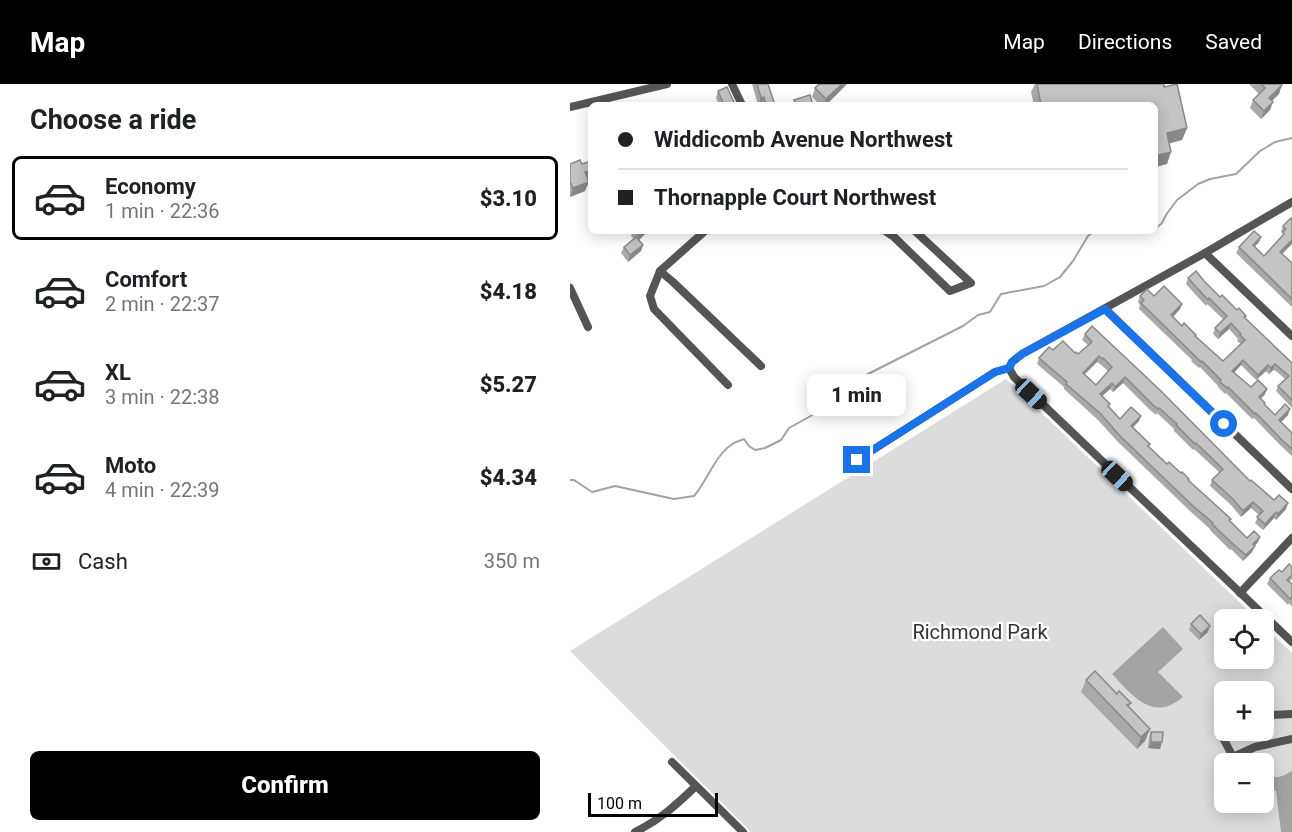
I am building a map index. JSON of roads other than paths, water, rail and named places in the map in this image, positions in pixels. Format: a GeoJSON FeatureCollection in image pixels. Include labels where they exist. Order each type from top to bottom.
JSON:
{"type":"FeatureCollection","features":[{"type":"Feature","properties":{"kind":"street"},"geometry":{"type":"LineString","coordinates":[[591,102],[667,84]]}},
{"type":"Feature","properties":{"kind":"street"},"geometry":{"type":"LineString","coordinates":[[732,84],[740,102]]}},
{"type":"Feature","properties":{"kind":"street"},"geometry":{"type":"LineString","coordinates":[[570,107],[588,103]]}},
{"type":"Feature","properties":{"kind":"street"},"geometry":{"type":"LineString","coordinates":[[857,460],[995,372],[1009,368],[1012,362],[1022,354],[1206,253],[1292,202]]}},
{"type":"Feature","properties":{"kind":"street"},"geometry":{"type":"LineString","coordinates":[[702,234],[660,271],[650,296],[654,309],[728,385]]}},
{"type":"Feature","properties":{"kind":"street"},"geometry":{"type":"LineString","coordinates":[[890,234],[950,291],[971,283],[918,234]]}},
{"type":"Feature","properties":{"kind":"street"},"geometry":{"type":"LineString","coordinates":[[1206,253],[1292,336]]}},
{"type":"Feature","properties":{"kind":"street"},"geometry":{"type":"LineString","coordinates":[[660,271],[761,366]]}},
{"type":"Feature","properties":{"kind":"street"},"geometry":{"type":"LineString","coordinates":[[570,288],[588,327]]}},
{"type":"Feature","properties":{"kind":"street"},"geometry":{"type":"LineString","coordinates":[[1105,309],[1292,489]]}},
{"type":"Feature","properties":{"kind":"street"},"geometry":{"type":"LineString","coordinates":[[1009,368],[1014,377],[1292,642]]}},
{"type":"Feature","properties":{"kind":"street"},"geometry":{"type":"LineString","coordinates":[[1240,593],[1292,538]]}},
{"type":"Feature","properties":{"kind":"street"},"geometry":{"type":"LineString","coordinates":[[1274,715],[1292,714]]}},
{"type":"Feature","properties":{"kind":"street"},"geometry":{"type":"LineString","coordinates":[[1225,741],[1233,757],[1255,747],[1292,739]]}},
{"type":"Feature","properties":{"kind":"street"},"geometry":{"type":"LineString","coordinates":[[672,762],[743,832]]}},
{"type":"Feature","properties":{"kind":"street"},"geometry":{"type":"LineString","coordinates":[[635,832],[667,813],[696,786]]}},
{"type":"Feature","properties":{"kind":"waterway"},"geometry":{"type":"LineString","coordinates":[[1158,226],[1177,200],[1198,184],[1236,174],[1260,151],[1275,142],[1292,138]]}},
{"type":"Feature","properties":{"kind":"waterway"},"geometry":{"type":"LineString","coordinates":[[570,480],[574,480],[592,492],[615,486],[674,499],[694,496],[720,456],[732,444],[744,439],[755,450],[781,440],[789,428],[845,397],[851,387],[864,376],[963,326],[978,315],[990,312],[1001,294],[1044,286],[1060,277],[1090,234]]}},
{"type":"Feature","properties":{"kind":"park label","name":"Richmond Park"},"geometry":{"type":"Point","coordinates":[980,632]}}]}
